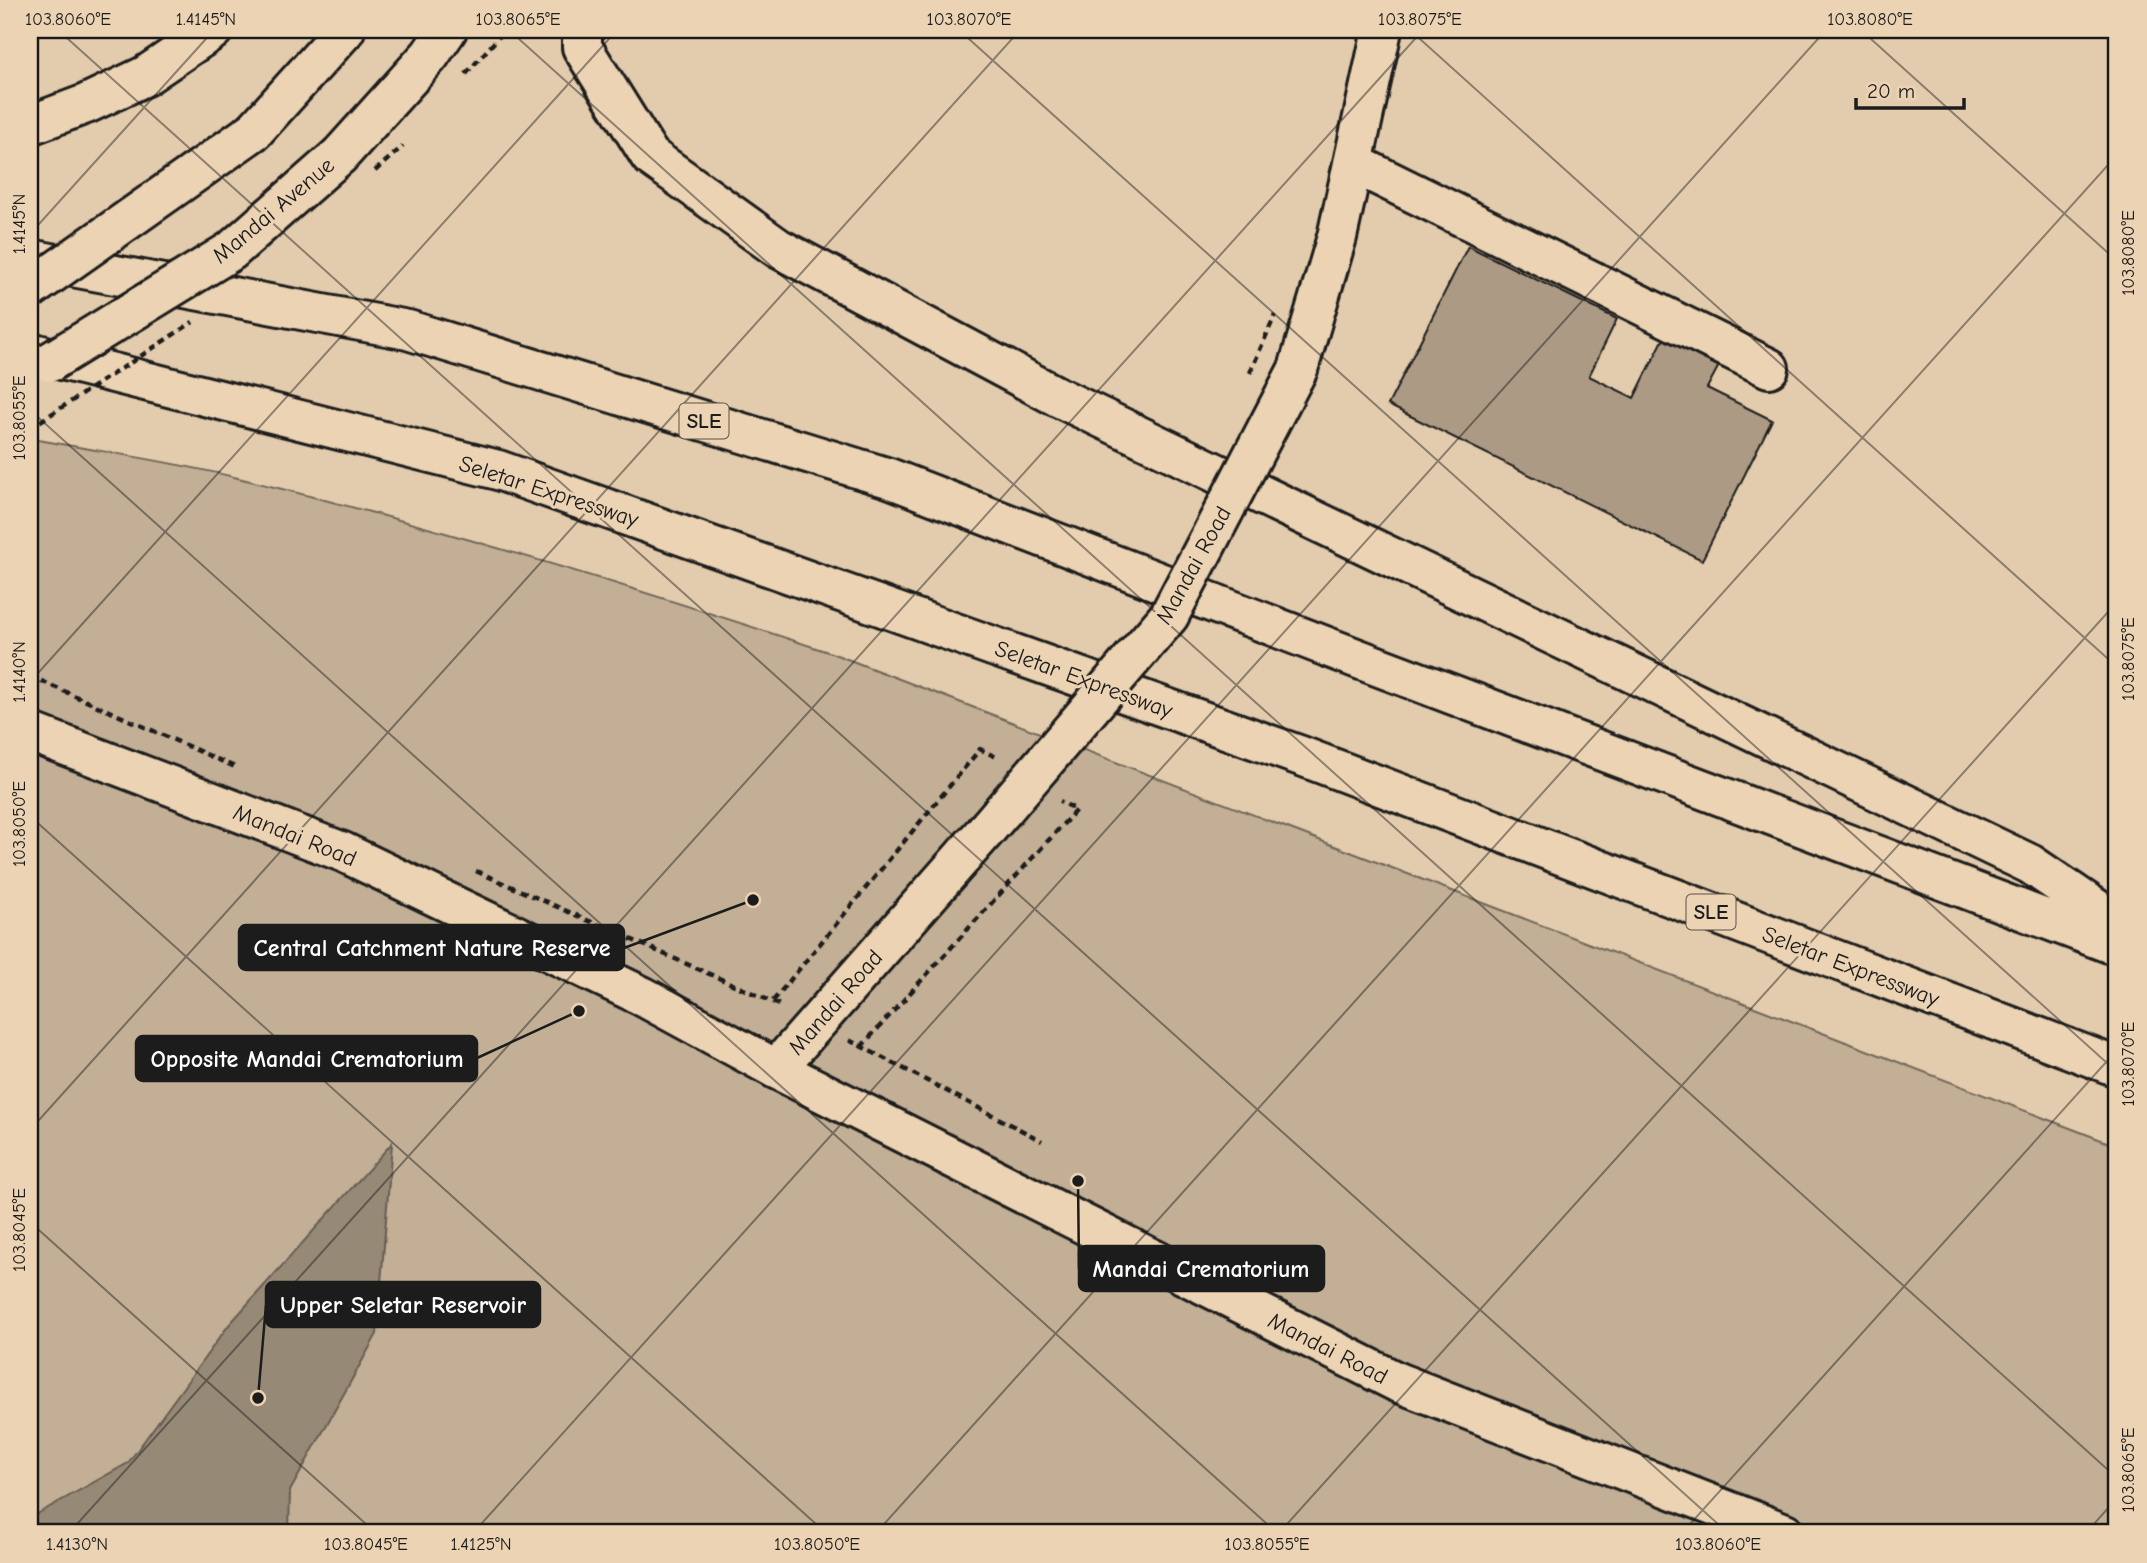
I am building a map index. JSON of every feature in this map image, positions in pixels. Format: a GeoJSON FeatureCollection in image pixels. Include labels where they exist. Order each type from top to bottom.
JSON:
{"type":"FeatureCollection","features":[{"type":"Feature","properties":{"kind":"main road"},"geometry":{"type":"LineString","coordinates":[[30,125],[86,104],[145,76],[213,30]]}},
{"type":"Feature","properties":{"kind":"main road"},"geometry":{"type":"LineString","coordinates":[[30,289],[254,131],[345,30]]}},
{"type":"Feature","properties":{"kind":"main road","name":"Mandai Avenue"},"geometry":{"type":"LineString","coordinates":[[30,371],[50,362],[231,251],[340,155],[430,55],[447,30]]}},
{"type":"Feature","properties":{"kind":"main road"},"geometry":{"type":"LineString","coordinates":[[582,30],[582,47],[650,156],[778,248],[1058,397],[2030,864],[2117,923]]}},
{"type":"Feature","properties":{"kind":"main road","name":"Mandai Road"},"geometry":{"type":"LineString","coordinates":[[776,1069],[987,829],[1169,616],[1298,369],[1337,237],[1382,30]]}},
{"type":"Feature","properties":{"kind":"main road"},"geometry":{"type":"LineString","coordinates":[[1353,163],[1769,368]]}},
{"type":"Feature","properties":{"kind":"main road","name":"SLE"},"geometry":{"type":"LineString","coordinates":[[30,260],[408,330],[889,478],[2117,946]]}},
{"type":"Feature","properties":{"kind":"main road","name":"Seletar Expressway"},"geometry":{"type":"LineString","coordinates":[[30,352],[498,470],[1304,757],[2117,1068]]}},
{"type":"Feature","properties":{"kind":"main road","name":"Mandai Road"},"geometry":{"type":"LineString","coordinates":[[30,732],[343,852],[642,996],[776,1069],[1397,1382],[1784,1533]]}},
{"type":"Feature","properties":{"kind":"path"},"geometry":{"type":"LineString","coordinates":[[773,1001],[979,749],[1009,762]]}},
{"type":"Feature","properties":{"kind":"path"},"geometry":{"type":"LineString","coordinates":[[861,1046],[1076,810],[1052,797]]}},
{"type":"Feature","properties":{"kind":"shaded area"},"geometry":{"type":"Polygon","coordinates":[[[34,439],[213,472],[388,517],[612,582],[834,654],[2117,1146],[2117,1533],[30,1533],[30,442],[34,439]]]}},
{"type":"Feature","properties":{"kind":"shaded area"},"geometry":{"type":"Polygon","coordinates":[[[392,1143],[377,1334],[290,1491],[289,1533],[30,1533],[30,1518],[128,1463],[228,1326],[392,1143]]]}},
{"type":"Feature","properties":{"kind":"building"},"geometry":{"type":"Polygon","coordinates":[[[1468,246],[1617,319],[1589,376],[1634,398],[1669,328],[1724,356],[1707,388],[1772,420],[1702,560],[1388,405],[1468,246]]]}},
{"type":"Feature","properties":{"kind":"place","name":"Central Catchment Nature Reserve"},"geometry":{"type":"Point","coordinates":[753,900]}},
{"type":"Feature","properties":{"kind":"place","name":"Opposite Mandai Crematorium"},"geometry":{"type":"Point","coordinates":[579,1011]}},
{"type":"Feature","properties":{"kind":"place","name":"Mandai Crematorium"},"geometry":{"type":"Point","coordinates":[1078,1181]}},
{"type":"Feature","properties":{"kind":"place","name":"Upper Seletar Reservoir"},"geometry":{"type":"Point","coordinates":[258,1398]}}]}
